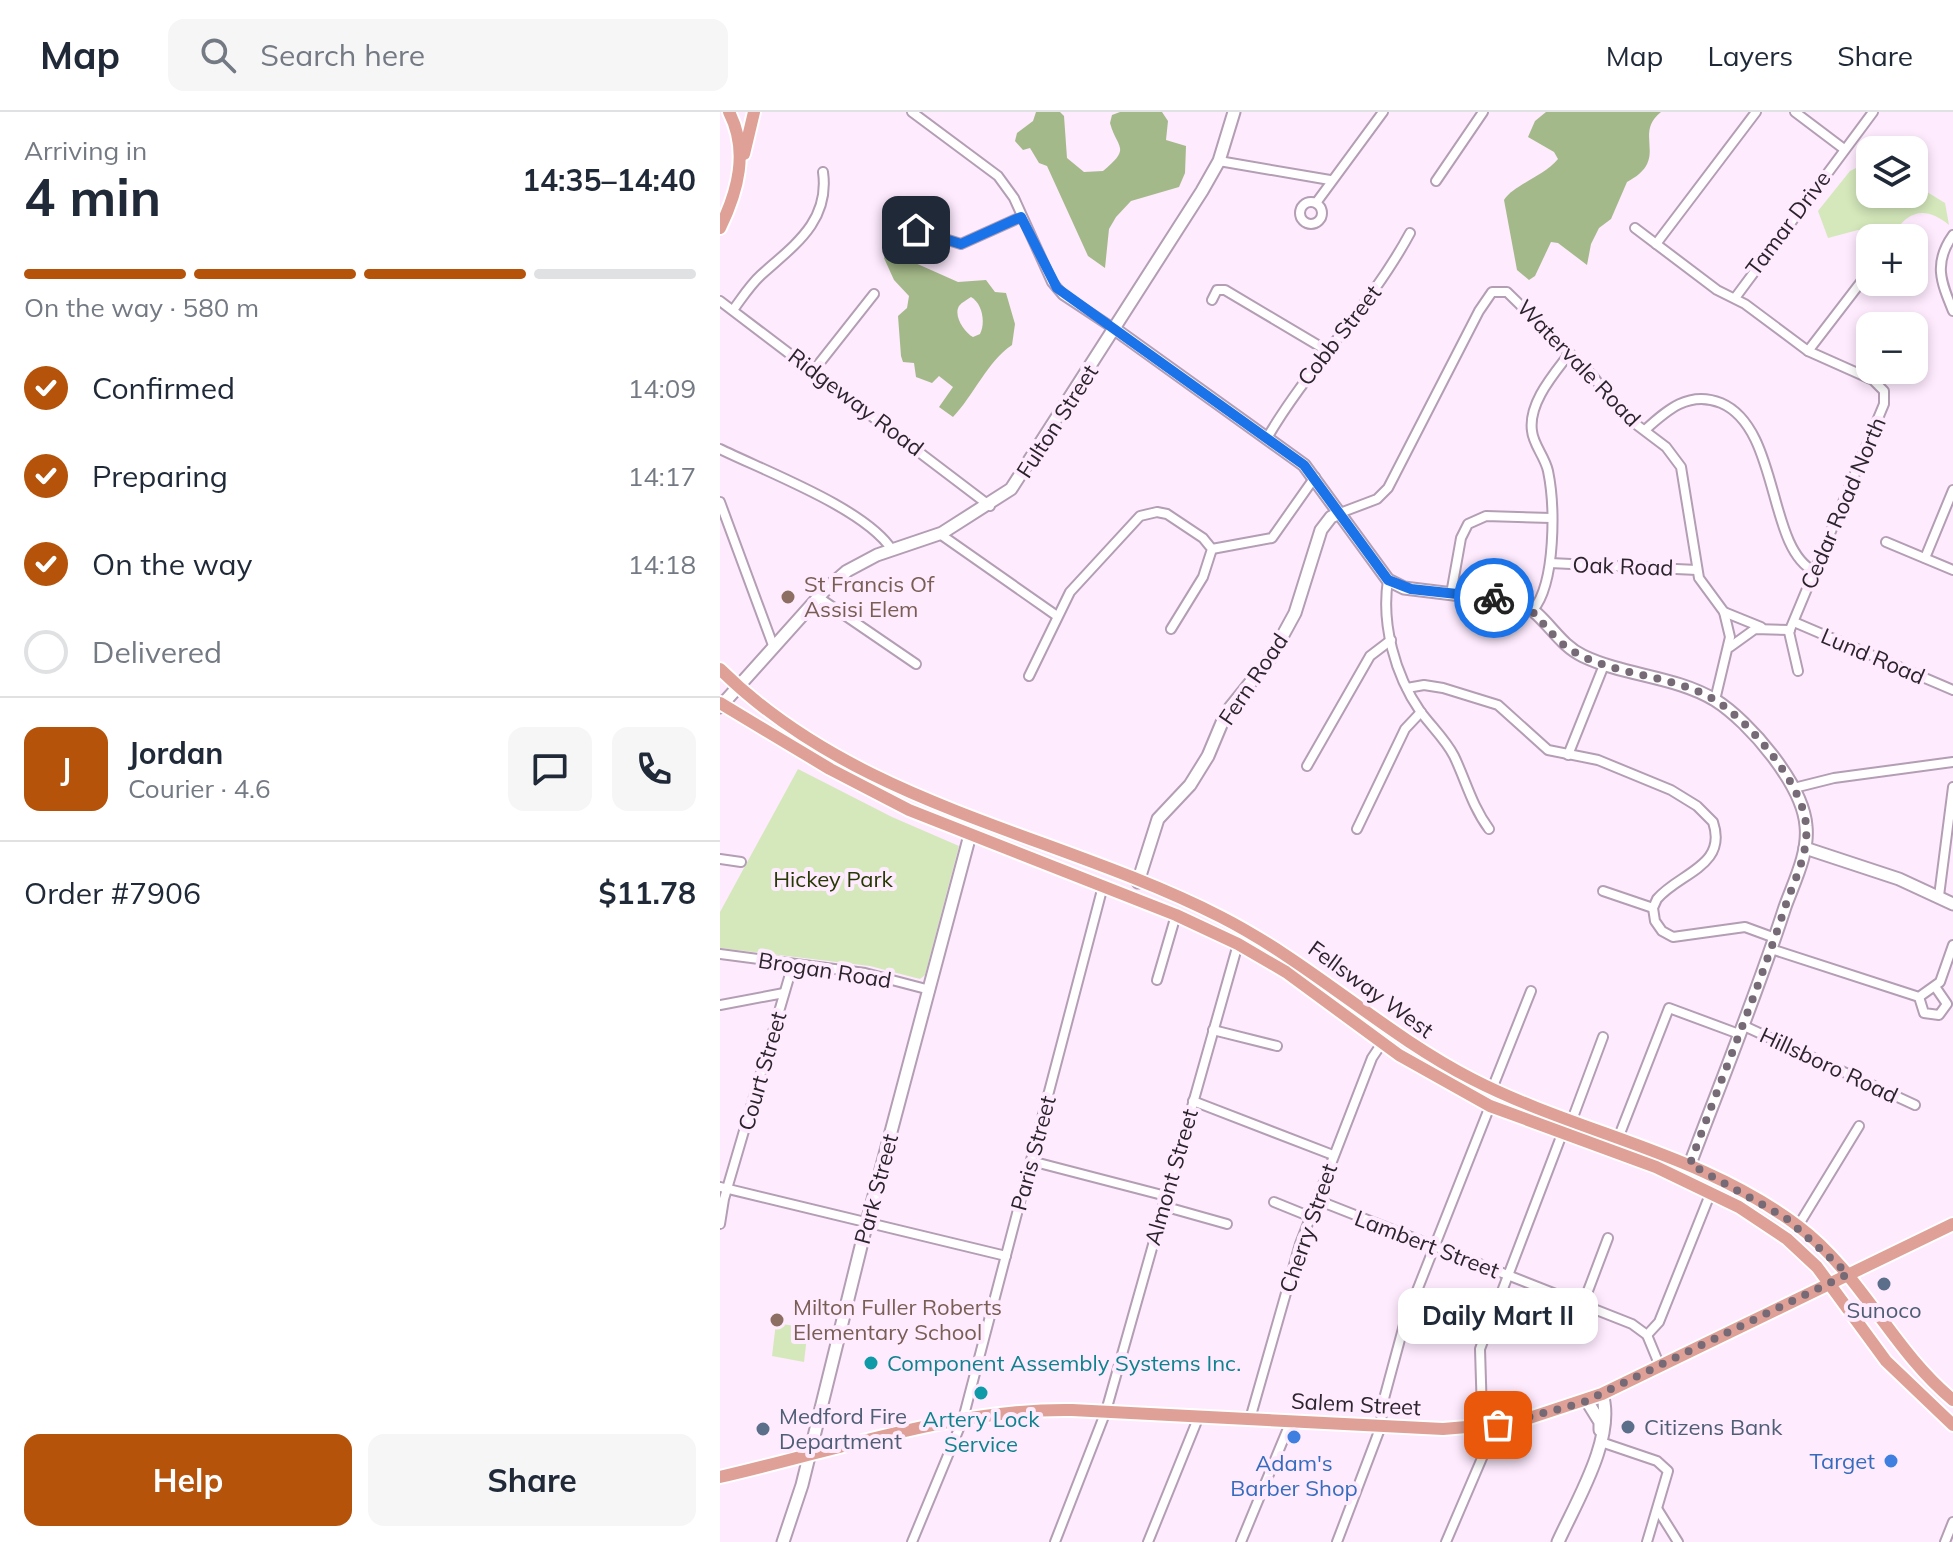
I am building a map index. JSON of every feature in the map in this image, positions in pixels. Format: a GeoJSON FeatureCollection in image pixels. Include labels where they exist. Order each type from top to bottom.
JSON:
{"type":"FeatureCollection","features":[{"type":"Feature","properties":{"kind":"main road"},"geometry":{"type":"LineString","coordinates":[[720,227],[737,181],[754,112]]}},
{"type":"Feature","properties":{"kind":"main road"},"geometry":{"type":"LineString","coordinates":[[731,117],[740,151],[737,181]]}},
{"type":"Feature","properties":{"kind":"main road","name":"Fellsway West"},"geometry":{"type":"LineString","coordinates":[[720,669],[738,687],[802,734],[906,791],[1216,914],[1277,947],[1415,1046],[1492,1089],[1690,1164],[1753,1197],[1798,1226],[1848,1274],[1902,1349],[1953,1400]]}},
{"type":"Feature","properties":{"kind":"main road","name":"Fellsway West"},"geometry":{"type":"LineString","coordinates":[[721,705],[858,785],[970,835],[1176,915],[1238,944],[1286,972],[1382,1043],[1490,1106],[1656,1167],[1711,1192],[1781,1234],[1829,1282],[1886,1361],[1953,1425]]}},
{"type":"Feature","properties":{"kind":"main road","name":"Salem Street"},"geometry":{"type":"LineString","coordinates":[[720,1477],[963,1419],[1028,1410],[1106,1411],[1381,1426],[1486,1427],[1532,1418],[1587,1401],[1953,1224]]}},
{"type":"Feature","properties":{"kind":"street"},"geometry":{"type":"LineString","coordinates":[[912,112],[998,176],[1014,198],[1057,288],[1304,465],[1388,580],[1404,588],[1509,600],[1533,610],[1569,649],[1604,665],[1669,682],[1715,700],[1757,739],[1794,788],[1806,820],[1805,848],[1773,943],[1690,1164]]}},
{"type":"Feature","properties":{"kind":"street","name":"Fulton Street"},"geometry":{"type":"LineString","coordinates":[[721,705],[818,597],[853,567],[940,534],[990,506],[1018,481],[1116,330],[1219,161],[1234,112]]}},
{"type":"Feature","properties":{"kind":"street"},"geometry":{"type":"LineString","coordinates":[[1316,203],[1383,112]]}},
{"type":"Feature","properties":{"kind":"street"},"geometry":{"type":"LineString","coordinates":[[1436,181],[1483,112]]}},
{"type":"Feature","properties":{"kind":"street"},"geometry":{"type":"LineString","coordinates":[[1656,244],[1756,112]]}},
{"type":"Feature","properties":{"kind":"street"},"geometry":{"type":"LineString","coordinates":[[1795,112],[1844,149]]}},
{"type":"Feature","properties":{"kind":"street","name":"Tamar Drive"},"geometry":{"type":"LineString","coordinates":[[1735,298],[1873,112]]}},
{"type":"Feature","properties":{"kind":"street"},"geometry":{"type":"LineString","coordinates":[[1219,161],[1330,180]]}},
{"type":"Feature","properties":{"kind":"street"},"geometry":{"type":"LineString","coordinates":[[733,310],[763,273],[786,257],[812,226],[824,198],[823,172]]}},
{"type":"Feature","properties":{"kind":"street"},"geometry":{"type":"LineString","coordinates":[[916,230],[961,244],[1021,217]]}},
{"type":"Feature","properties":{"kind":"street","name":"Cedar Road North"},"geometry":{"type":"LineString","coordinates":[[1635,228],[1717,290],[1735,298],[1808,351],[1875,381],[1885,398],[1792,626]]}},
{"type":"Feature","properties":{"kind":"street","name":"Cobb Street"},"geometry":{"type":"LineString","coordinates":[[1267,438],[1298,387],[1390,269],[1410,233]]}},
{"type":"Feature","properties":{"kind":"street"},"geometry":{"type":"LineString","coordinates":[[1953,235],[1943,252],[1939,271],[1953,311]]}},
{"type":"Feature","properties":{"kind":"street"},"geometry":{"type":"LineString","coordinates":[[1808,351],[1856,289]]}},
{"type":"Feature","properties":{"kind":"street"},"geometry":{"type":"LineString","coordinates":[[1212,300],[1217,290],[1225,290],[1326,350]]}},
{"type":"Feature","properties":{"kind":"street","name":"Watervale Road"},"geometry":{"type":"LineString","coordinates":[[1499,290],[1515,297],[1599,382],[1621,413],[1671,452],[1683,473],[1697,570],[1707,591],[1724,612],[1729,648],[1715,700]]}},
{"type":"Feature","properties":{"kind":"street","name":"Fern Road"},"geometry":{"type":"LineString","coordinates":[[1138,882],[1158,818],[1190,785],[1208,756],[1226,713],[1271,657],[1295,613],[1323,526],[1340,513],[1385,492],[1479,311],[1490,294],[1499,290]]}},
{"type":"Feature","properties":{"kind":"street"},"geometry":{"type":"LineString","coordinates":[[814,370],[874,294]]}},
{"type":"Feature","properties":{"kind":"street","name":"Ridgeway Road"},"geometry":{"type":"LineString","coordinates":[[720,301],[990,506]]}},
{"type":"Feature","properties":{"kind":"street"},"geometry":{"type":"LineString","coordinates":[[1533,610],[1543,594],[1550,563],[1551,518],[1548,471],[1532,427],[1544,389],[1569,354]]}},
{"type":"Feature","properties":{"kind":"street"},"geometry":{"type":"LineString","coordinates":[[1645,430],[1671,407],[1687,400],[1707,399],[1732,409],[1750,428],[1798,555],[1814,571]]}},
{"type":"Feature","properties":{"kind":"street"},"geometry":{"type":"LineString","coordinates":[[720,449],[858,516],[880,532],[892,550]]}},
{"type":"Feature","properties":{"kind":"street"},"geometry":{"type":"LineString","coordinates":[[1212,549],[1272,538],[1315,477]]}},
{"type":"Feature","properties":{"kind":"street"},"geometry":{"type":"LineString","coordinates":[[1925,558],[1953,490]]}},
{"type":"Feature","properties":{"kind":"street"},"geometry":{"type":"LineString","coordinates":[[720,502],[774,648]]}},
{"type":"Feature","properties":{"kind":"street"},"geometry":{"type":"LineString","coordinates":[[1029,676],[1070,592],[1140,516],[1157,512],[1167,514],[1203,538],[1212,549]]}},
{"type":"Feature","properties":{"kind":"street"},"geometry":{"type":"LineString","coordinates":[[1451,594],[1461,538],[1468,524],[1486,516],[1551,518]]}},
{"type":"Feature","properties":{"kind":"street"},"geometry":{"type":"LineString","coordinates":[[940,534],[1057,616]]}},
{"type":"Feature","properties":{"kind":"street"},"geometry":{"type":"LineString","coordinates":[[1886,542],[1953,570]]}},
{"type":"Feature","properties":{"kind":"street"},"geometry":{"type":"LineString","coordinates":[[1171,629],[1203,577],[1212,549]]}},
{"type":"Feature","properties":{"kind":"street","name":"Oak Road"},"geometry":{"type":"LineString","coordinates":[[1550,563],[1697,570]]}},
{"type":"Feature","properties":{"kind":"street"},"geometry":{"type":"LineString","coordinates":[[1388,580],[1386,603],[1391,640],[1407,688],[1454,756],[1463,782],[1489,829]]}},
{"type":"Feature","properties":{"kind":"street"},"geometry":{"type":"LineString","coordinates":[[818,597],[916,664]]}},
{"type":"Feature","properties":{"kind":"street"},"geometry":{"type":"LineString","coordinates":[[1724,612],[1764,628]]}},
{"type":"Feature","properties":{"kind":"street"},"geometry":{"type":"LineString","coordinates":[[1792,626],[1790,646],[1798,671]]}},
{"type":"Feature","properties":{"kind":"street","name":"Lund Road"},"geometry":{"type":"LineString","coordinates":[[1764,628],[1792,626],[1953,690]]}},
{"type":"Feature","properties":{"kind":"street"},"geometry":{"type":"LineString","coordinates":[[1729,648],[1745,633],[1764,628]]}},
{"type":"Feature","properties":{"kind":"street"},"geometry":{"type":"LineString","coordinates":[[1307,766],[1370,656],[1391,640]]}},
{"type":"Feature","properties":{"kind":"street"},"geometry":{"type":"LineString","coordinates":[[1568,755],[1604,665]]}},
{"type":"Feature","properties":{"kind":"street"},"geometry":{"type":"LineString","coordinates":[[1407,688],[1424,685],[1443,688],[1498,705],[1515,718],[1538,745],[1568,755],[1598,760],[1671,790],[1697,806],[1713,822],[1717,838],[1710,859],[1664,892],[1653,908]]}},
{"type":"Feature","properties":{"kind":"street"},"geometry":{"type":"LineString","coordinates":[[1357,829],[1405,729],[1421,712]]}},
{"type":"Feature","properties":{"kind":"street"},"geometry":{"type":"LineString","coordinates":[[1794,788],[1834,778],[1953,762]]}},
{"type":"Feature","properties":{"kind":"street"},"geometry":{"type":"LineString","coordinates":[[1939,896],[1953,787]]}},
{"type":"Feature","properties":{"kind":"street","name":"Park Street"},"geometry":{"type":"LineString","coordinates":[[783,1542],[809,1456],[867,1222],[970,835]]}},
{"type":"Feature","properties":{"kind":"street"},"geometry":{"type":"LineString","coordinates":[[1805,848],[1939,896],[1953,904]]}},
{"type":"Feature","properties":{"kind":"street"},"geometry":{"type":"LineString","coordinates":[[720,859],[741,862]]}},
{"type":"Feature","properties":{"kind":"street","name":"Paris Street"},"geometry":{"type":"LineString","coordinates":[[912,1542],[963,1419],[1103,886]]}},
{"type":"Feature","properties":{"kind":"street"},"geometry":{"type":"LineString","coordinates":[[1603,891],[1653,908]]}},
{"type":"Feature","properties":{"kind":"street"},"geometry":{"type":"LineString","coordinates":[[1653,908],[1660,928],[1673,937],[1745,927],[1773,943],[1919,997],[1936,988],[1953,945]]}},
{"type":"Feature","properties":{"kind":"street"},"geometry":{"type":"LineString","coordinates":[[1157,980],[1176,915]]}},
{"type":"Feature","properties":{"kind":"street","name":"Almont Street"},"geometry":{"type":"LineString","coordinates":[[1055,1542],[1106,1411],[1238,944]]}},
{"type":"Feature","properties":{"kind":"street","name":"Brogan Road"},"geometry":{"type":"LineString","coordinates":[[720,954],[865,973],[930,990]]}},
{"type":"Feature","properties":{"kind":"street","name":"Court Street"},"geometry":{"type":"LineString","coordinates":[[720,1224],[724,1188],[793,964]]}},
{"type":"Feature","properties":{"kind":"street"},"geometry":{"type":"LineString","coordinates":[[1919,997],[1924,1013],[1939,1015],[1947,1004],[1936,988]]}},
{"type":"Feature","properties":{"kind":"street"},"geometry":{"type":"LineString","coordinates":[[1492,1089],[1531,991]]}},
{"type":"Feature","properties":{"kind":"street"},"geometry":{"type":"LineString","coordinates":[[720,1005],[784,993]]}},
{"type":"Feature","properties":{"kind":"street","name":"Hillsboro Road"},"geometry":{"type":"LineString","coordinates":[[1619,1136],[1669,1008],[1740,1030],[1915,1105]]}},
{"type":"Feature","properties":{"kind":"street"},"geometry":{"type":"LineString","coordinates":[[1213,1030],[1277,1046]]}},
{"type":"Feature","properties":{"kind":"street"},"geometry":{"type":"LineString","coordinates":[[1572,1120],[1603,1037]]}},
{"type":"Feature","properties":{"kind":"street","name":"Cherry Street"},"geometry":{"type":"LineString","coordinates":[[1250,1419],[1286,1287],[1333,1155],[1372,1058],[1382,1043]]}},
{"type":"Feature","properties":{"kind":"street"},"geometry":{"type":"LineString","coordinates":[[1193,1101],[1333,1155]]}},
{"type":"Feature","properties":{"kind":"street"},"geometry":{"type":"LineString","coordinates":[[1337,1542],[1381,1426],[1382,1406],[1405,1321],[1490,1106]]}},
{"type":"Feature","properties":{"kind":"street"},"geometry":{"type":"LineString","coordinates":[[1798,1226],[1859,1126]]}},
{"type":"Feature","properties":{"kind":"street"},"geometry":{"type":"LineString","coordinates":[[1446,1542],[1488,1444],[1482,1414],[1478,1356],[1562,1134]]}},
{"type":"Feature","properties":{"kind":"street"},"geometry":{"type":"LineString","coordinates":[[1031,1161],[1166,1196]]}},
{"type":"Feature","properties":{"kind":"street"},"geometry":{"type":"LineString","coordinates":[[724,1188],[1006,1256]]}},
{"type":"Feature","properties":{"kind":"street"},"geometry":{"type":"LineString","coordinates":[[1659,1364],[1647,1335],[1659,1322],[1711,1192]]}},
{"type":"Feature","properties":{"kind":"street","name":"Lambert Street"},"geometry":{"type":"LineString","coordinates":[[1317,1200],[1632,1324],[1647,1335]]}},
{"type":"Feature","properties":{"kind":"street"},"geometry":{"type":"LineString","coordinates":[[1274,1202],[1311,1217]]}},
{"type":"Feature","properties":{"kind":"street"},"geometry":{"type":"LineString","coordinates":[[1163,1206],[1227,1224]]}},
{"type":"Feature","properties":{"kind":"street"},"geometry":{"type":"LineString","coordinates":[[1583,1304],[1608,1238]]}},
{"type":"Feature","properties":{"kind":"street"},"geometry":{"type":"LineString","coordinates":[[1558,1542],[1601,1442],[1606,1411],[1602,1394]]}},
{"type":"Feature","properties":{"kind":"street"},"geometry":{"type":"LineString","coordinates":[[1587,1401],[1600,1422],[1601,1442]]}},
{"type":"Feature","properties":{"kind":"street"},"geometry":{"type":"LineString","coordinates":[[1148,1542],[1199,1416]]}},
{"type":"Feature","properties":{"kind":"street"},"geometry":{"type":"LineString","coordinates":[[1241,1542],[1291,1421]]}},
{"type":"Feature","properties":{"kind":"street"},"geometry":{"type":"LineString","coordinates":[[1601,1442],[1665,1465],[1669,1476],[1647,1542]]}},
{"type":"Feature","properties":{"kind":"street"},"geometry":{"type":"LineString","coordinates":[[1658,1510],[1678,1542]]}},
{"type":"Feature","properties":{"kind":"street"},"geometry":{"type":"LineString","coordinates":[[1945,1542],[1953,1522]]}},
{"type":"Feature","properties":{"kind":"green space"},"geometry":{"type":"Polygon","coordinates":[[[1036,112],[1060,112],[1064,116],[1067,158],[1084,172],[1103,171],[1120,152],[1110,123],[1112,115],[1120,112],[1162,112],[1168,121],[1166,140],[1186,146],[1185,173],[1179,187],[1131,201],[1116,217],[1109,229],[1105,268],[1088,256],[1047,166],[1039,163],[1030,148],[1023,150],[1015,141],[1017,133],[1033,121],[1036,112]]]}},
{"type":"Feature","properties":{"kind":"green space"},"geometry":{"type":"Polygon","coordinates":[[[1546,112],[1661,112],[1650,129],[1647,165],[1627,182],[1611,219],[1599,228],[1591,244],[1587,265],[1558,243],[1551,242],[1535,276],[1529,280],[1517,270],[1504,200],[1558,159],[1554,152],[1528,137],[1535,121],[1546,112]]]}},
{"type":"Feature","properties":{"kind":"green space"},"geometry":{"type":"Polygon","coordinates":[[[1856,168],[1856,208],[1928,208],[1928,193],[1945,203],[1949,225],[1925,213],[1911,216],[1902,224],[1856,224],[1856,231],[1828,238],[1818,211],[1850,171],[1856,168]]]}},
{"type":"Feature","properties":{"kind":"green space"},"geometry":{"type":"Polygon","coordinates":[[[906,248],[913,262],[958,282],[986,280],[995,292],[1006,293],[1015,324],[1012,345],[995,360],[953,417],[939,407],[953,387],[939,376],[932,383],[916,377],[914,363],[903,362],[898,316],[907,308],[909,296],[894,280],[884,258],[889,249],[906,248]],[[971,297],[958,310],[961,324],[973,337],[980,334],[983,324],[982,313],[971,297]]]}},
{"type":"Feature","properties":{"kind":"green space","name":"Hickey Park"},"geometry":{"type":"Polygon","coordinates":[[[798,769],[892,817],[959,846],[925,975],[920,979],[870,966],[720,948],[720,912],[798,769]]]}},
{"type":"Feature","properties":{"kind":"green space"},"geometry":{"type":"Polygon","coordinates":[[[776,1323],[808,1328],[804,1362],[772,1356],[776,1323]]]}},
{"type":"Feature","properties":{"kind":"way so far"},"geometry":{"type":"LineString","coordinates":[[1494,598],[1527,606],[1557,639],[1580,655],[1604,665],[1691,689],[1715,700],[1757,739],[1797,793],[1806,820],[1805,848],[1775,938],[1690,1164],[1733,1185],[1786,1218],[1825,1249],[1848,1274],[1582,1403],[1498,1425]]}},
{"type":"Feature","properties":{"kind":"place","name":"St Francis Of Assisi Elem"},"geometry":{"type":"Point","coordinates":[788,597]}},
{"type":"Feature","properties":{"kind":"place","name":"Sunoco"},"geometry":{"type":"Point","coordinates":[1884,1284]}},
{"type":"Feature","properties":{"kind":"place","name":"Milton Fuller Roberts Elementary School"},"geometry":{"type":"Point","coordinates":[777,1320]}},
{"type":"Feature","properties":{"kind":"place","name":"Component Assembly Systems Inc."},"geometry":{"type":"Point","coordinates":[871,1363]}},
{"type":"Feature","properties":{"kind":"place","name":"Artery Lock Service"},"geometry":{"type":"Point","coordinates":[981,1393]}},
{"type":"Feature","properties":{"kind":"place","name":"Daily Mart II"},"geometry":{"type":"Point","coordinates":[1498,1425]}},
{"type":"Feature","properties":{"kind":"place","name":"Citizens Bank"},"geometry":{"type":"Point","coordinates":[1628,1427]}},
{"type":"Feature","properties":{"kind":"place","name":"Medford Fire Department"},"geometry":{"type":"Point","coordinates":[763,1429]}},
{"type":"Feature","properties":{"kind":"place","name":"Adam's Barber Shop"},"geometry":{"type":"Point","coordinates":[1294,1437]}},
{"type":"Feature","properties":{"kind":"place","name":"Target"},"geometry":{"type":"Point","coordinates":[1891,1461]}},
{"type":"Feature","properties":{"kind":"route"},"geometry":{"type":"LineString","coordinates":[[916,230],[935,239],[961,244],[1021,217],[1045,272],[1063,295],[1310,470],[1388,580],[1404,588],[1494,598]]}}]}
